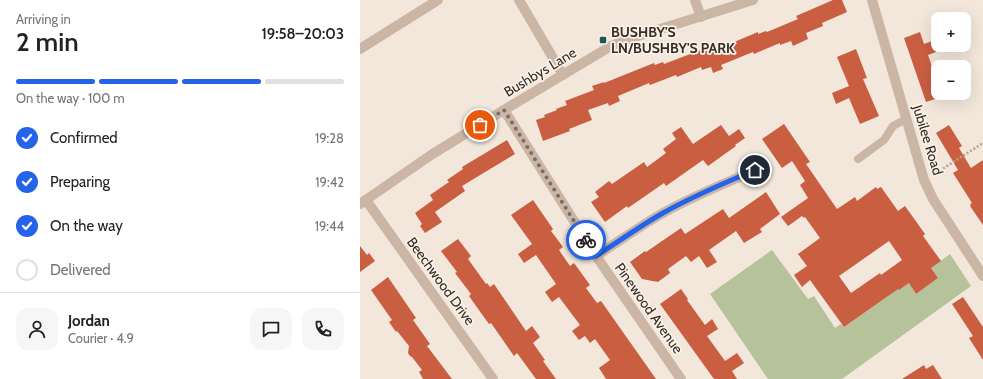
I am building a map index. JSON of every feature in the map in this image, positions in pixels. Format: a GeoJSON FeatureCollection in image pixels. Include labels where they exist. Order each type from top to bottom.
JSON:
{"type":"FeatureCollection","features":[{"type":"Feature","properties":{"kind":"street"},"geometry":{"type":"LineString","coordinates":[[360,49],[438,0]]}},
{"type":"Feature","properties":{"kind":"street"},"geometry":{"type":"LineString","coordinates":[[519,0],[563,75]]}},
{"type":"Feature","properties":{"kind":"street"},"geometry":{"type":"LineString","coordinates":[[695,0],[701,17]]}},
{"type":"Feature","properties":{"kind":"street","name":"Bushbys Lane"},"geometry":{"type":"LineString","coordinates":[[363,202],[431,155],[611,46],[753,0]]}},
{"type":"Feature","properties":{"kind":"street","name":"Jubilee Road"},"geometry":{"type":"LineString","coordinates":[[872,0],[924,180],[933,199],[983,276]]}},
{"type":"Feature","properties":{"kind":"street","name":"Pinewood Avenue"},"geometry":{"type":"LineString","coordinates":[[504,110],[596,256],[681,379]]}},
{"type":"Feature","properties":{"kind":"street"},"geometry":{"type":"LineString","coordinates":[[596,256],[664,212],[755,170]]}},
{"type":"Feature","properties":{"kind":"street","name":"Beechwood Drive"},"geometry":{"type":"LineString","coordinates":[[363,202],[493,379]]}},
{"type":"Feature","properties":{"kind":"lane"},"geometry":{"type":"LineString","coordinates":[[858,159],[884,140],[893,126],[906,119]]}},
{"type":"Feature","properties":{"kind":"path"},"geometry":{"type":"LineString","coordinates":[[924,180],[983,143]]}},
{"type":"Feature","properties":{"kind":"green space"},"geometry":{"type":"Polygon","coordinates":[[[772,250],[808,299],[814,296],[835,328],[841,324],[844,327],[888,296],[896,286],[899,290],[912,281],[916,286],[912,288],[916,294],[938,278],[931,268],[950,254],[971,286],[842,379],[768,379],[710,294],[772,250]]]}},
{"type":"Feature","properties":{"kind":"building"},"geometry":{"type":"Polygon","coordinates":[[[833,0],[842,0],[847,12],[822,23],[823,26],[806,33],[808,39],[793,46],[791,41],[780,45],[780,43],[754,54],[753,52],[721,65],[723,69],[713,73],[711,67],[702,70],[701,67],[677,77],[676,75],[650,85],[649,83],[618,96],[620,101],[609,106],[608,103],[588,110],[592,120],[569,129],[570,131],[543,141],[536,120],[545,117],[544,115],[567,105],[565,101],[594,90],[592,86],[604,83],[654,63],[655,65],[663,62],[664,64],[706,48],[707,51],[714,48],[715,50],[758,32],[758,34],[767,32],[798,19],[796,16],[833,0]]]}},
{"type":"Feature","properties":{"kind":"building"},"geometry":{"type":"Polygon","coordinates":[[[920,32],[924,44],[931,41],[931,52],[936,52],[928,55],[931,64],[932,100],[926,102],[904,38],[920,32]]]}},
{"type":"Feature","properties":{"kind":"building"},"geometry":{"type":"Polygon","coordinates":[[[856,49],[867,78],[863,79],[879,116],[860,124],[849,98],[836,104],[832,93],[849,86],[837,57],[856,49]]]}},
{"type":"Feature","properties":{"kind":"building"},"geometry":{"type":"Polygon","coordinates":[[[784,124],[810,162],[806,164],[837,209],[855,197],[857,201],[876,187],[877,189],[881,187],[898,211],[905,206],[925,234],[923,236],[941,261],[931,268],[938,278],[916,294],[909,283],[844,327],[810,280],[802,287],[794,275],[807,266],[798,254],[820,238],[805,217],[804,218],[802,216],[788,226],[781,217],[808,198],[800,185],[805,181],[792,161],[782,168],[762,139],[784,124]],[[889,241],[839,276],[851,293],[902,260],[889,241]]]}},
{"type":"Feature","properties":{"kind":"building"},"geometry":{"type":"Polygon","coordinates":[[[721,125],[729,136],[739,129],[745,138],[708,166],[703,160],[666,186],[664,183],[628,208],[627,206],[605,222],[591,202],[599,197],[595,192],[609,181],[612,184],[644,162],[647,167],[666,153],[663,149],[676,139],[672,133],[681,127],[693,144],[721,125]]]}},
{"type":"Feature","properties":{"kind":"building"},"geometry":{"type":"Polygon","coordinates":[[[949,125],[962,146],[959,148],[971,168],[983,160],[983,225],[970,206],[972,203],[953,173],[958,170],[936,133],[949,125]]]}},
{"type":"Feature","properties":{"kind":"building"},"geometry":{"type":"Polygon","coordinates":[[[507,140],[515,154],[462,186],[465,191],[435,212],[442,222],[425,233],[420,226],[422,224],[415,213],[433,200],[430,195],[449,182],[447,180],[463,169],[462,167],[507,140]]]}},
{"type":"Feature","properties":{"kind":"building"},"geometry":{"type":"Polygon","coordinates":[[[766,192],[780,214],[760,229],[762,232],[744,243],[736,231],[709,250],[717,262],[707,268],[699,256],[691,262],[686,256],[668,269],[670,273],[658,282],[642,279],[630,262],[681,228],[685,234],[723,209],[729,218],[766,192]]]}},
{"type":"Feature","properties":{"kind":"building"},"geometry":{"type":"Polygon","coordinates":[[[533,200],[553,229],[551,231],[563,247],[559,250],[570,266],[574,263],[590,285],[586,288],[597,303],[601,301],[656,379],[606,379],[599,368],[610,360],[595,339],[590,343],[585,336],[579,340],[572,331],[580,325],[559,297],[552,302],[545,292],[556,284],[536,255],[524,263],[518,254],[532,244],[511,215],[533,200]]]}},
{"type":"Feature","properties":{"kind":"building"},"geometry":{"type":"Polygon","coordinates":[[[458,239],[471,256],[468,259],[486,284],[487,283],[490,287],[494,284],[526,331],[532,326],[540,337],[533,343],[545,360],[543,361],[556,379],[536,379],[517,353],[514,356],[491,323],[489,324],[469,296],[471,294],[441,251],[458,239]]]}},
{"type":"Feature","properties":{"kind":"building"},"geometry":{"type":"Polygon","coordinates":[[[360,246],[367,255],[369,253],[375,261],[360,272],[360,246]]]}},
{"type":"Feature","properties":{"kind":"building"},"geometry":{"type":"Polygon","coordinates":[[[388,277],[416,318],[413,320],[430,344],[427,346],[452,379],[423,379],[419,372],[422,370],[408,353],[409,346],[389,322],[392,320],[371,290],[388,277]]]}},
{"type":"Feature","properties":{"kind":"building"},"geometry":{"type":"Polygon","coordinates":[[[681,289],[705,325],[712,319],[718,329],[707,336],[725,361],[737,353],[744,363],[732,371],[737,379],[714,379],[660,304],[681,289]]]}},
{"type":"Feature","properties":{"kind":"building"},"geometry":{"type":"Polygon","coordinates":[[[963,297],[983,327],[983,360],[969,338],[973,336],[952,304],[963,297]]]}},
{"type":"Feature","properties":{"kind":"building"},"geometry":{"type":"Polygon","coordinates":[[[924,365],[926,369],[933,365],[942,379],[902,379],[924,365]]]}},
{"type":"Feature","properties":{"kind":"way so far"},"geometry":{"type":"LineString","coordinates":[[480,125],[504,110],[586,240]]}},
{"type":"Feature","properties":{"kind":"place","name":"BUSHBY'S LN/BUSHBY'S PARK"},"geometry":{"type":"Point","coordinates":[603,40]}},
{"type":"Feature","properties":{"kind":"route"},"geometry":{"type":"LineString","coordinates":[[586,240],[596,256],[664,212],[755,170]]}}]}
